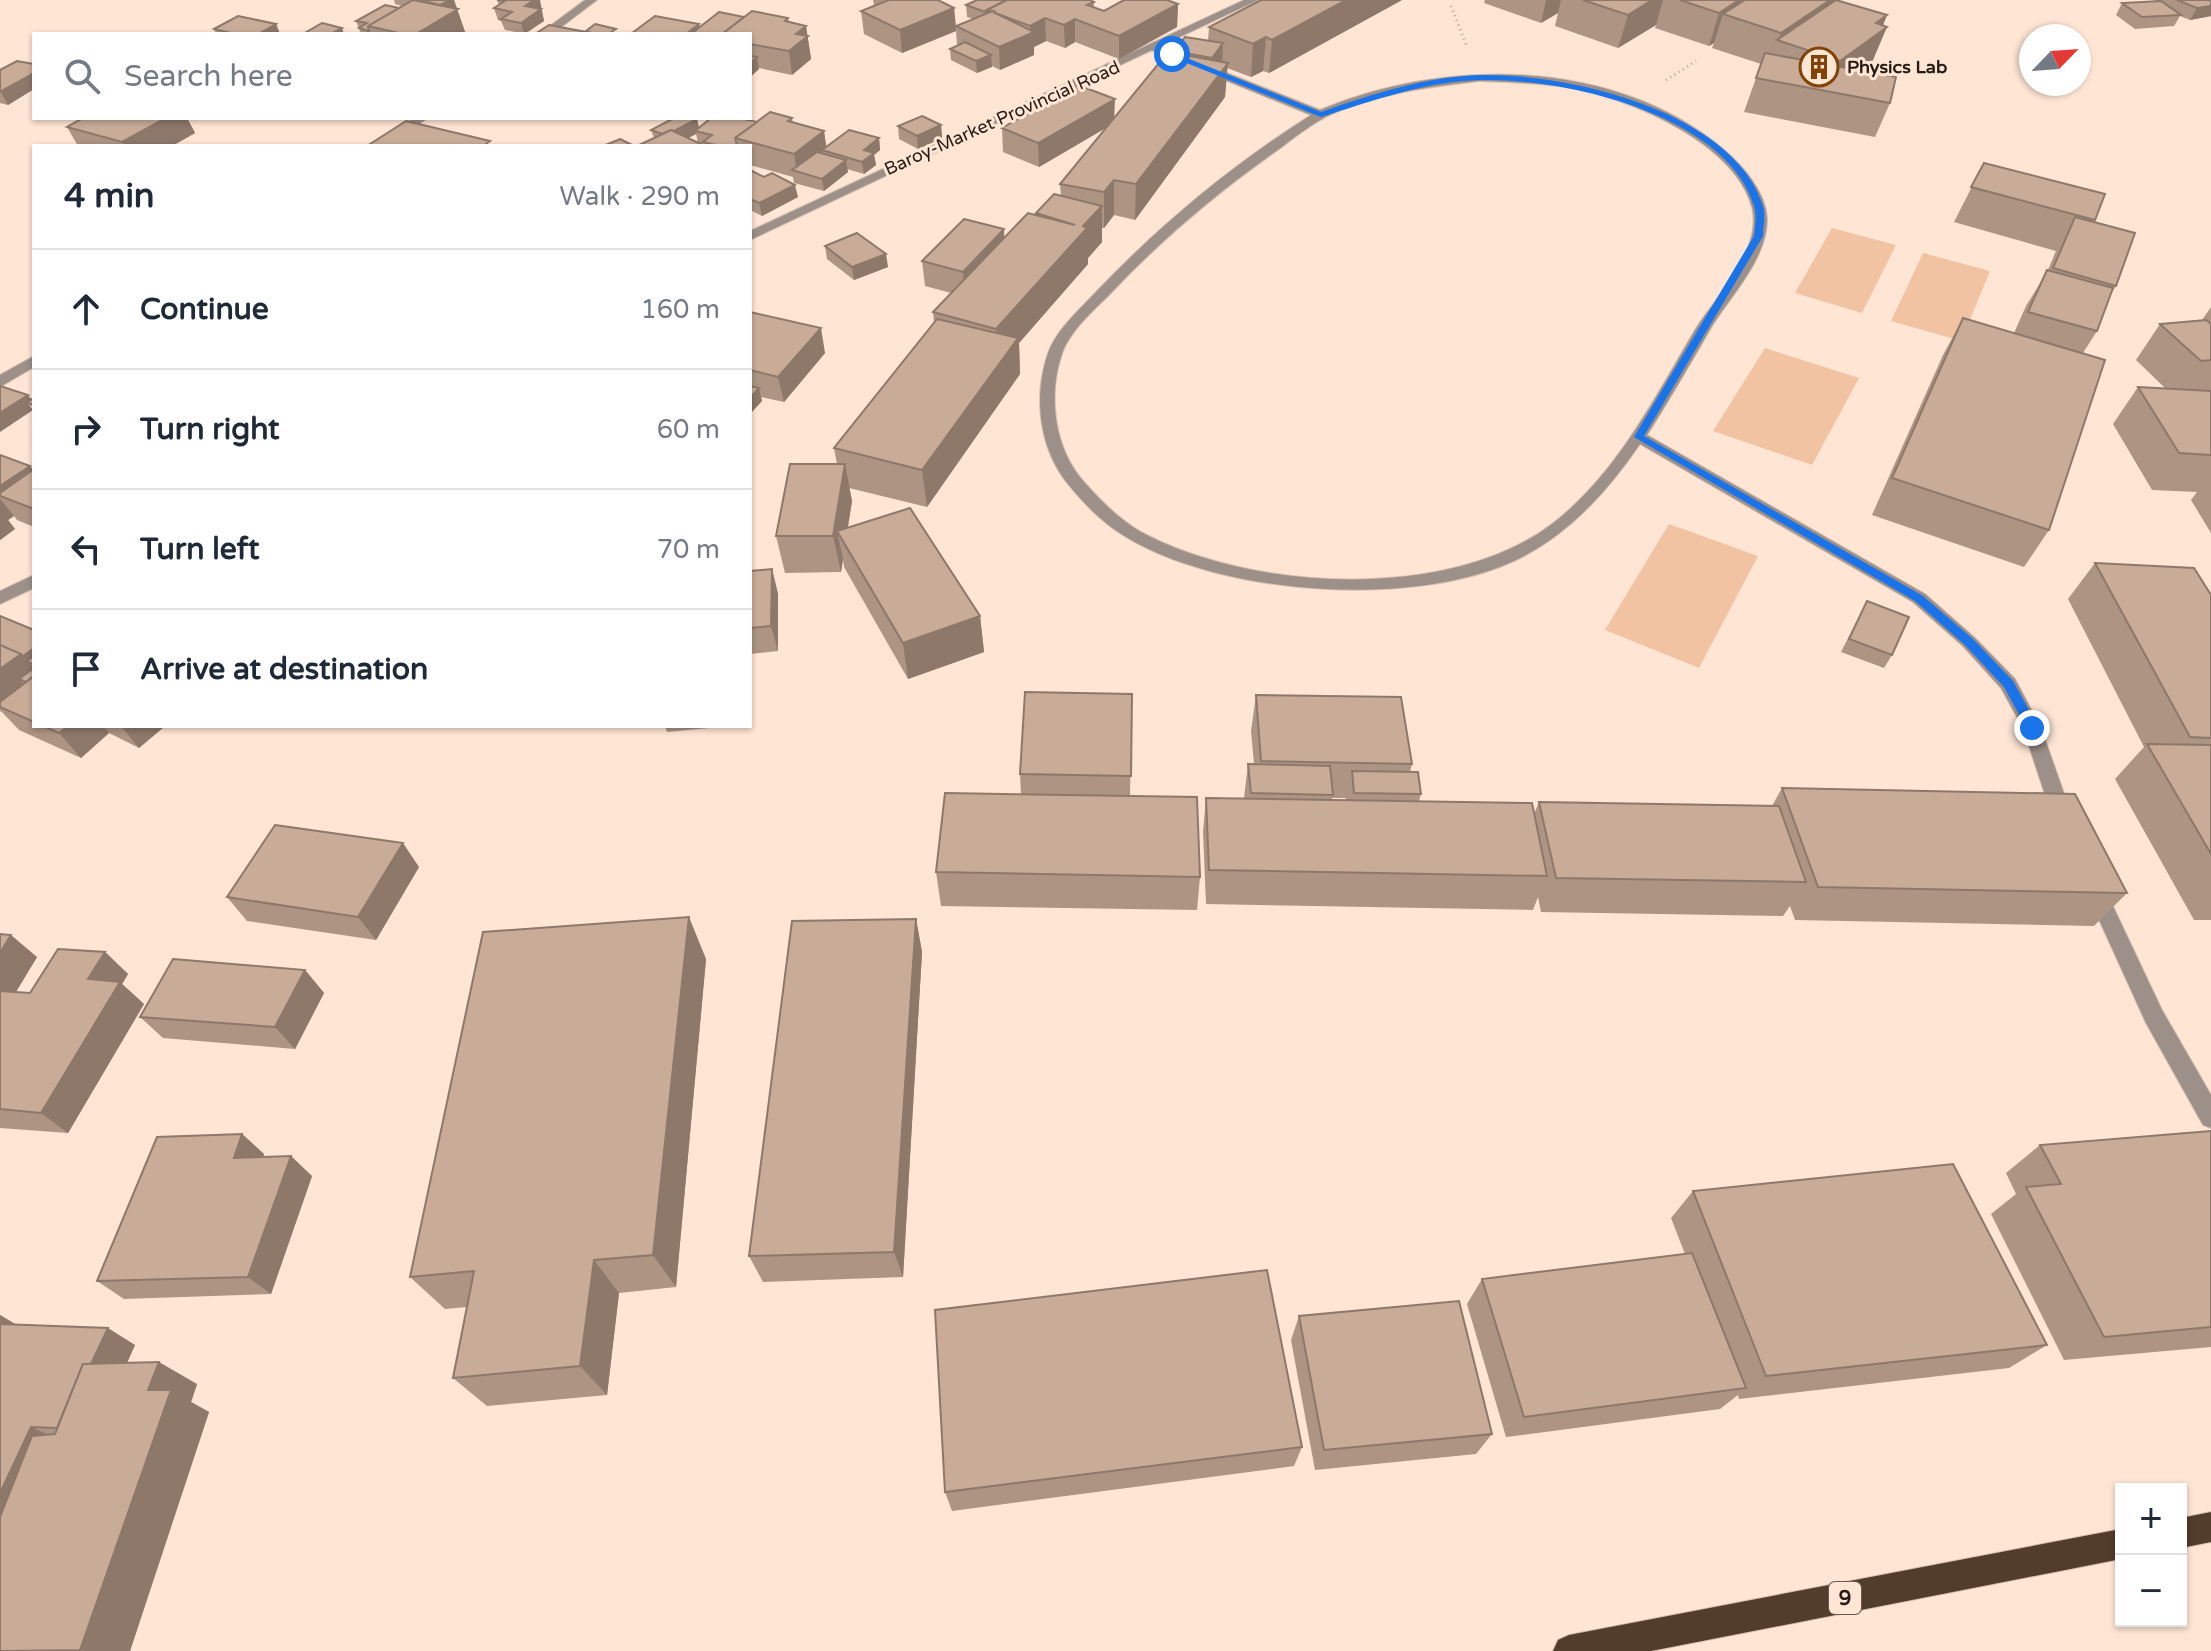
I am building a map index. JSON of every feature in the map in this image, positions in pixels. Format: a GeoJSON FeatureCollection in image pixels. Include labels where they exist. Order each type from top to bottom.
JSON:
{"type":"FeatureCollection","features":[{"type":"Feature","properties":{"kind":"highway"},"geometry":{"type":"LineString","coordinates":[[2187,1532],[2211,1527]]}},
{"type":"Feature","properties":{"kind":"highway","name":"9"},"geometry":{"type":"LineString","coordinates":[[1569,1651],[2115,1545]]}},
{"type":"Feature","properties":{"kind":"street"},"geometry":{"type":"LineString","coordinates":[[548,32],[592,0]]}},
{"type":"Feature","properties":{"kind":"street","name":"Baroy-Market Provincial Road"},"geometry":{"type":"LineString","coordinates":[[752,235],[895,165],[1155,48],[1253,0]]}},
{"type":"Feature","properties":{"kind":"street"},"geometry":{"type":"LineString","coordinates":[[1155,48],[1321,115]]}},
{"type":"Feature","properties":{"kind":"street"},"geometry":{"type":"LineString","coordinates":[[1479,78],[1533,79],[1578,86],[1631,101],[1683,127],[1721,153],[1748,181],[1760,209],[1758,236],[1639,437],[1595,494],[1552,532],[1495,562],[1432,579],[1353,586],[1287,581],[1211,567],[1130,533],[1076,484],[1049,437],[1046,394],[1057,347],[1126,268],[1206,197],[1321,115],[1366,98],[1420,85],[1479,78]]}},
{"type":"Feature","properties":{"kind":"street"},"geometry":{"type":"LineString","coordinates":[[381,144],[419,120]]}},
{"type":"Feature","properties":{"kind":"street"},"geometry":{"type":"LineString","coordinates":[[0,382],[32,361]]}},
{"type":"Feature","properties":{"kind":"street"},"geometry":{"type":"LineString","coordinates":[[1639,437],[1919,598],[1969,642],[2008,684],[2032,728],[2072,837]]}},
{"type":"Feature","properties":{"kind":"street"},"geometry":{"type":"LineString","coordinates":[[0,598],[32,582]]}},
{"type":"Feature","properties":{"kind":"street"},"geometry":{"type":"LineString","coordinates":[[2085,866],[2154,1016],[2211,1117]]}},
{"type":"Feature","properties":{"kind":"shaded area"},"geometry":{"type":"Polygon","coordinates":[[[1832,228],[1896,245],[1862,313],[1795,293],[1832,228]]]}},
{"type":"Feature","properties":{"kind":"shaded area"},"geometry":{"type":"Polygon","coordinates":[[[1923,253],[1990,271],[1961,341],[1891,321],[1923,253]]]}},
{"type":"Feature","properties":{"kind":"shaded area"},"geometry":{"type":"Polygon","coordinates":[[[1765,348],[1859,378],[1812,465],[1713,431],[1765,348]]]}},
{"type":"Feature","properties":{"kind":"shaded area"},"geometry":{"type":"Polygon","coordinates":[[[1669,524],[1758,556],[1699,668],[1605,630],[1669,524]]]}},
{"type":"Feature","properties":{"kind":"building"},"geometry":{"type":"Polygon","coordinates":[[[413,0],[458,9],[419,32],[394,32],[368,26],[413,0]]]}},
{"type":"Feature","properties":{"kind":"building"},"geometry":{"type":"Polygon","coordinates":[[[419,0],[450,0],[440,5],[419,0]]]}},
{"type":"Feature","properties":{"kind":"building"},"geometry":{"type":"Polygon","coordinates":[[[497,0],[534,0],[525,6],[541,9],[521,23],[501,19],[512,12],[494,8],[505,1],[497,0]]]}},
{"type":"Feature","properties":{"kind":"building"},"geometry":{"type":"Polygon","coordinates":[[[889,0],[938,0],[954,8],[900,30],[861,11],[889,0]]]}},
{"type":"Feature","properties":{"kind":"building"},"geometry":{"type":"Polygon","coordinates":[[[977,0],[1007,0],[987,10],[988,13],[966,5],[977,0]]]}},
{"type":"Feature","properties":{"kind":"building"},"geometry":{"type":"Polygon","coordinates":[[[1007,0],[1090,0],[1094,2],[1087,5],[1104,11],[1124,0],[1167,0],[1178,4],[1119,36],[1075,19],[1064,25],[1045,18],[1030,26],[993,12],[1034,32],[999,47],[956,26],[993,11],[987,10],[1007,0]]]}},
{"type":"Feature","properties":{"kind":"building"},"geometry":{"type":"Polygon","coordinates":[[[1261,0],[1346,0],[1272,40],[1266,37],[1253,44],[1209,27],[1261,0]]]}},
{"type":"Feature","properties":{"kind":"building"},"geometry":{"type":"Polygon","coordinates":[[[1583,0],[1652,0],[1628,15],[1583,0]]]}},
{"type":"Feature","properties":{"kind":"building"},"geometry":{"type":"Polygon","coordinates":[[[1680,0],[1739,0],[1719,13],[1680,0]]]}},
{"type":"Feature","properties":{"kind":"building"},"geometry":{"type":"Polygon","coordinates":[[[1745,0],[1830,0],[1781,33],[1723,14],[1745,0]]]}},
{"type":"Feature","properties":{"kind":"building"},"geometry":{"type":"Polygon","coordinates":[[[1836,0],[1887,15],[1876,23],[1887,27],[1840,61],[1777,40],[1836,0]]]}},
{"type":"Feature","properties":{"kind":"building"},"geometry":{"type":"Polygon","coordinates":[[[2177,0],[2209,0],[2211,6],[2197,8],[2177,0]]]}},
{"type":"Feature","properties":{"kind":"building"},"geometry":{"type":"Polygon","coordinates":[[[2161,1],[2181,15],[2142,17],[2122,3],[2161,1]]]}},
{"type":"Feature","properties":{"kind":"building"},"geometry":{"type":"Polygon","coordinates":[[[385,5],[399,8],[368,26],[369,31],[359,28],[367,23],[356,21],[385,5]]]}},
{"type":"Feature","properties":{"kind":"building"},"geometry":{"type":"Polygon","coordinates":[[[752,11],[788,18],[785,21],[806,26],[796,34],[808,36],[789,51],[752,44],[752,32],[725,32],[752,11]]]}},
{"type":"Feature","properties":{"kind":"building"},"geometry":{"type":"Polygon","coordinates":[[[719,12],[744,17],[725,32],[694,32],[719,12]]]}},
{"type":"Feature","properties":{"kind":"building"},"geometry":{"type":"Polygon","coordinates":[[[238,16],[276,24],[262,32],[214,29],[238,16]]]}},
{"type":"Feature","properties":{"kind":"building"},"geometry":{"type":"Polygon","coordinates":[[[655,16],[699,24],[689,32],[633,32],[655,16]]]}},
{"type":"Feature","properties":{"kind":"building"},"geometry":{"type":"Polygon","coordinates":[[[322,23],[342,28],[335,32],[306,32],[322,23]]]}},
{"type":"Feature","properties":{"kind":"building"},"geometry":{"type":"Polygon","coordinates":[[[595,24],[616,29],[611,32],[585,32],[595,24]]]}},
{"type":"Feature","properties":{"kind":"building"},"geometry":{"type":"Polygon","coordinates":[[[549,25],[586,32],[538,32],[549,25]]]}},
{"type":"Feature","properties":{"kind":"building"},"geometry":{"type":"Polygon","coordinates":[[[1185,37],[1223,43],[1212,58],[1174,51],[1185,37]]]}},
{"type":"Feature","properties":{"kind":"building"},"geometry":{"type":"Polygon","coordinates":[[[965,42],[991,55],[976,61],[950,49],[965,42]]]}},
{"type":"Feature","properties":{"kind":"building"},"geometry":{"type":"Polygon","coordinates":[[[1168,52],[1228,63],[1136,184],[1114,180],[1104,192],[1060,184],[1168,52]]]}},
{"type":"Feature","properties":{"kind":"building"},"geometry":{"type":"Polygon","coordinates":[[[1765,53],[1896,77],[1890,103],[1756,78],[1765,53]]]}},
{"type":"Feature","properties":{"kind":"building"},"geometry":{"type":"Polygon","coordinates":[[[17,61],[32,64],[32,74],[0,92],[0,70],[17,61]]]}},
{"type":"Feature","properties":{"kind":"building"},"geometry":{"type":"Polygon","coordinates":[[[1078,85],[1115,99],[1038,143],[1002,128],[1078,85]]]}},
{"type":"Feature","properties":{"kind":"building"},"geometry":{"type":"Polygon","coordinates":[[[770,112],[792,118],[788,121],[824,131],[794,154],[735,138],[770,112]]]}},
{"type":"Feature","properties":{"kind":"building"},"geometry":{"type":"Polygon","coordinates":[[[922,116],[941,125],[917,136],[898,126],[922,116]]]}},
{"type":"Feature","properties":{"kind":"building"},"geometry":{"type":"Polygon","coordinates":[[[79,120],[162,120],[122,142],[67,127],[79,120]]]}},
{"type":"Feature","properties":{"kind":"building"},"geometry":{"type":"Polygon","coordinates":[[[670,120],[695,120],[662,134],[651,130],[670,120]]]}},
{"type":"Feature","properties":{"kind":"building"},"geometry":{"type":"Polygon","coordinates":[[[709,120],[757,122],[735,138],[736,144],[703,142],[712,135],[695,131],[709,120]]]}},
{"type":"Feature","properties":{"kind":"building"},"geometry":{"type":"Polygon","coordinates":[[[406,121],[490,141],[486,144],[370,144],[406,121]]]}},
{"type":"Feature","properties":{"kind":"building"},"geometry":{"type":"Polygon","coordinates":[[[671,130],[701,144],[641,144],[671,130]]]}},
{"type":"Feature","properties":{"kind":"building"},"geometry":{"type":"Polygon","coordinates":[[[849,130],[879,138],[864,150],[874,153],[862,162],[822,150],[849,130]]]}},
{"type":"Feature","properties":{"kind":"building"},"geometry":{"type":"Polygon","coordinates":[[[620,139],[630,144],[608,144],[620,139]]]}},
{"type":"Feature","properties":{"kind":"building"},"geometry":{"type":"Polygon","coordinates":[[[817,152],[846,160],[822,179],[792,170],[817,152]]]}},
{"type":"Feature","properties":{"kind":"building"},"geometry":{"type":"Polygon","coordinates":[[[1984,163],[2105,194],[2095,220],[1971,187],[1984,163]]]}},
{"type":"Feature","properties":{"kind":"building"},"geometry":{"type":"Polygon","coordinates":[[[752,171],[764,177],[772,173],[795,185],[759,203],[752,200],[752,171]]]}},
{"type":"Feature","properties":{"kind":"building"},"geometry":{"type":"Polygon","coordinates":[[[1054,194],[1102,206],[1083,226],[1087,228],[996,329],[933,312],[1028,213],[1075,225],[1036,213],[1054,194]]]}},
{"type":"Feature","properties":{"kind":"building"},"geometry":{"type":"Polygon","coordinates":[[[2075,217],[2135,233],[2116,286],[2053,268],[2075,217]]]}},
{"type":"Feature","properties":{"kind":"building"},"geometry":{"type":"Polygon","coordinates":[[[964,219],[1004,229],[963,272],[922,261],[964,219]]]}},
{"type":"Feature","properties":{"kind":"building"},"geometry":{"type":"Polygon","coordinates":[[[857,233],[886,254],[852,267],[825,246],[857,233]]]}},
{"type":"Feature","properties":{"kind":"building"},"geometry":{"type":"Polygon","coordinates":[[[2047,270],[2113,288],[2097,331],[2028,312],[2047,270]]]}},
{"type":"Feature","properties":{"kind":"building"},"geometry":{"type":"Polygon","coordinates":[[[752,312],[821,328],[778,377],[752,370],[752,312]]]}},
{"type":"Feature","properties":{"kind":"building"},"geometry":{"type":"Polygon","coordinates":[[[1963,318],[2105,360],[2049,530],[1892,478],[1963,318]]]}},
{"type":"Feature","properties":{"kind":"building"},"geometry":{"type":"Polygon","coordinates":[[[937,319],[1018,338],[922,470],[834,448],[937,319]]]}},
{"type":"Feature","properties":{"kind":"building"},"geometry":{"type":"Polygon","coordinates":[[[2206,320],[2211,324],[2211,360],[2201,361],[2160,324],[2206,320]]]}},
{"type":"Feature","properties":{"kind":"building"},"geometry":{"type":"Polygon","coordinates":[[[0,386],[28,395],[0,413],[0,386]]]}},
{"type":"Feature","properties":{"kind":"building"},"geometry":{"type":"Polygon","coordinates":[[[2138,387],[2211,391],[2211,455],[2179,453],[2138,387]]]}},
{"type":"Feature","properties":{"kind":"building"},"geometry":{"type":"Polygon","coordinates":[[[0,455],[30,466],[0,486],[0,455]]]}},
{"type":"Feature","properties":{"kind":"building"},"geometry":{"type":"Polygon","coordinates":[[[790,464],[845,464],[833,536],[776,536],[790,464]]]}},
{"type":"Feature","properties":{"kind":"building"},"geometry":{"type":"Polygon","coordinates":[[[32,470],[32,508],[0,496],[32,470]]]}},
{"type":"Feature","properties":{"kind":"building"},"geometry":{"type":"Polygon","coordinates":[[[910,508],[980,616],[903,643],[837,531],[910,508]]]}},
{"type":"Feature","properties":{"kind":"building"},"geometry":{"type":"Polygon","coordinates":[[[2095,563],[2194,568],[2211,595],[2211,738],[2190,737],[2095,563]]]}},
{"type":"Feature","properties":{"kind":"building"},"geometry":{"type":"Polygon","coordinates":[[[772,569],[771,626],[752,628],[752,571],[772,569]]]}},
{"type":"Feature","properties":{"kind":"building"},"geometry":{"type":"Polygon","coordinates":[[[1867,601],[1909,617],[1892,655],[1849,639],[1867,601]]]}},
{"type":"Feature","properties":{"kind":"building"},"geometry":{"type":"Polygon","coordinates":[[[0,616],[32,629],[32,649],[23,656],[0,645],[0,616]]]}},
{"type":"Feature","properties":{"kind":"building"},"geometry":{"type":"Polygon","coordinates":[[[0,645],[21,654],[0,669],[0,645]]]}},
{"type":"Feature","properties":{"kind":"building"},"geometry":{"type":"Polygon","coordinates":[[[32,669],[32,678],[26,682],[19,679],[32,669]]]}},
{"type":"Feature","properties":{"kind":"building"},"geometry":{"type":"Polygon","coordinates":[[[32,678],[32,721],[0,707],[0,702],[32,678]]]}},
{"type":"Feature","properties":{"kind":"building"},"geometry":{"type":"Polygon","coordinates":[[[1025,692],[1132,694],[1131,776],[1020,774],[1025,692]]]}},
{"type":"Feature","properties":{"kind":"building"},"geometry":{"type":"Polygon","coordinates":[[[1256,695],[1401,697],[1412,764],[1261,761],[1256,695]]]}},
{"type":"Feature","properties":{"kind":"building"},"geometry":{"type":"Polygon","coordinates":[[[48,728],[65,728],[59,733],[48,728]]]}},
{"type":"Feature","properties":{"kind":"building"},"geometry":{"type":"Polygon","coordinates":[[[2147,744],[2211,745],[2211,854],[2147,744]]]}},
{"type":"Feature","properties":{"kind":"building"},"geometry":{"type":"Polygon","coordinates":[[[1248,764],[1330,766],[1333,795],[1251,793],[1248,764]]]}},
{"type":"Feature","properties":{"kind":"building"},"geometry":{"type":"Polygon","coordinates":[[[1352,771],[1418,772],[1421,794],[1354,793],[1352,771]]]}},
{"type":"Feature","properties":{"kind":"building"},"geometry":{"type":"Polygon","coordinates":[[[1782,788],[2075,794],[2127,893],[1818,887],[1782,788]]]}},
{"type":"Feature","properties":{"kind":"building"},"geometry":{"type":"Polygon","coordinates":[[[945,793],[1197,797],[1200,877],[936,872],[945,793]]]}},
{"type":"Feature","properties":{"kind":"building"},"geometry":{"type":"Polygon","coordinates":[[[1206,798],[1532,803],[1547,876],[1209,870],[1206,798]]]}},
{"type":"Feature","properties":{"kind":"building"},"geometry":{"type":"Polygon","coordinates":[[[1539,802],[1779,806],[1806,882],[1556,878],[1539,802]]]}},
{"type":"Feature","properties":{"kind":"building"},"geometry":{"type":"Polygon","coordinates":[[[275,825],[403,843],[358,917],[227,897],[275,825]]]}},
{"type":"Feature","properties":{"kind":"building"},"geometry":{"type":"Polygon","coordinates":[[[689,917],[653,1255],[594,1260],[580,1366],[453,1378],[474,1271],[410,1277],[483,932],[689,917]]]}},
{"type":"Feature","properties":{"kind":"building"},"geometry":{"type":"Polygon","coordinates":[[[916,919],[894,1252],[749,1256],[792,921],[916,919]]]}},
{"type":"Feature","properties":{"kind":"building"},"geometry":{"type":"Polygon","coordinates":[[[0,934],[11,935],[0,953],[0,934]]]}},
{"type":"Feature","properties":{"kind":"building"},"geometry":{"type":"Polygon","coordinates":[[[58,949],[105,952],[88,979],[120,982],[41,1113],[0,1109],[0,991],[30,993],[58,949]]]}},
{"type":"Feature","properties":{"kind":"building"},"geometry":{"type":"Polygon","coordinates":[[[173,959],[305,970],[275,1027],[140,1017],[173,959]]]}},
{"type":"Feature","properties":{"kind":"building"},"geometry":{"type":"Polygon","coordinates":[[[2211,1131],[2211,1327],[2104,1337],[2026,1187],[2061,1184],[2040,1145],[2211,1131]]]}},
{"type":"Feature","properties":{"kind":"building"},"geometry":{"type":"Polygon","coordinates":[[[242,1134],[234,1158],[291,1156],[248,1277],[97,1281],[157,1137],[242,1134]]]}},
{"type":"Feature","properties":{"kind":"building"},"geometry":{"type":"Polygon","coordinates":[[[1953,1164],[2047,1345],[1766,1376],[1693,1191],[1953,1164]]]}},
{"type":"Feature","properties":{"kind":"building"},"geometry":{"type":"Polygon","coordinates":[[[1692,1253],[1746,1388],[1524,1417],[1482,1279],[1692,1253]]]}},
{"type":"Feature","properties":{"kind":"building"},"geometry":{"type":"Polygon","coordinates":[[[1267,1270],[1302,1447],[945,1492],[935,1310],[1267,1270]]]}},
{"type":"Feature","properties":{"kind":"building"},"geometry":{"type":"Polygon","coordinates":[[[1459,1301],[1492,1434],[1324,1450],[1299,1316],[1459,1301]]]}},
{"type":"Feature","properties":{"kind":"building"},"geometry":{"type":"Polygon","coordinates":[[[0,1324],[108,1328],[91,1364],[83,1364],[57,1428],[31,1427],[0,1493],[0,1324]]]}},
{"type":"Feature","properties":{"kind":"building"},"geometry":{"type":"Polygon","coordinates":[[[159,1362],[148,1390],[171,1390],[80,1650],[0,1651],[0,1517],[32,1436],[55,1434],[83,1364],[159,1362]]]}},
{"type":"Feature","properties":{"kind":"place","name":"Physics Lab"},"geometry":{"type":"Point","coordinates":[1819,67]}},
{"type":"Feature","properties":{"kind":"route"},"geometry":{"type":"LineString","coordinates":[[1172,54],[1321,115],[1366,98],[1420,85],[1479,78],[1533,79],[1578,86],[1631,101],[1683,127],[1721,153],[1748,181],[1760,209],[1758,236],[1639,437],[1919,598],[1969,642],[2008,684],[2032,728]]}}]}
